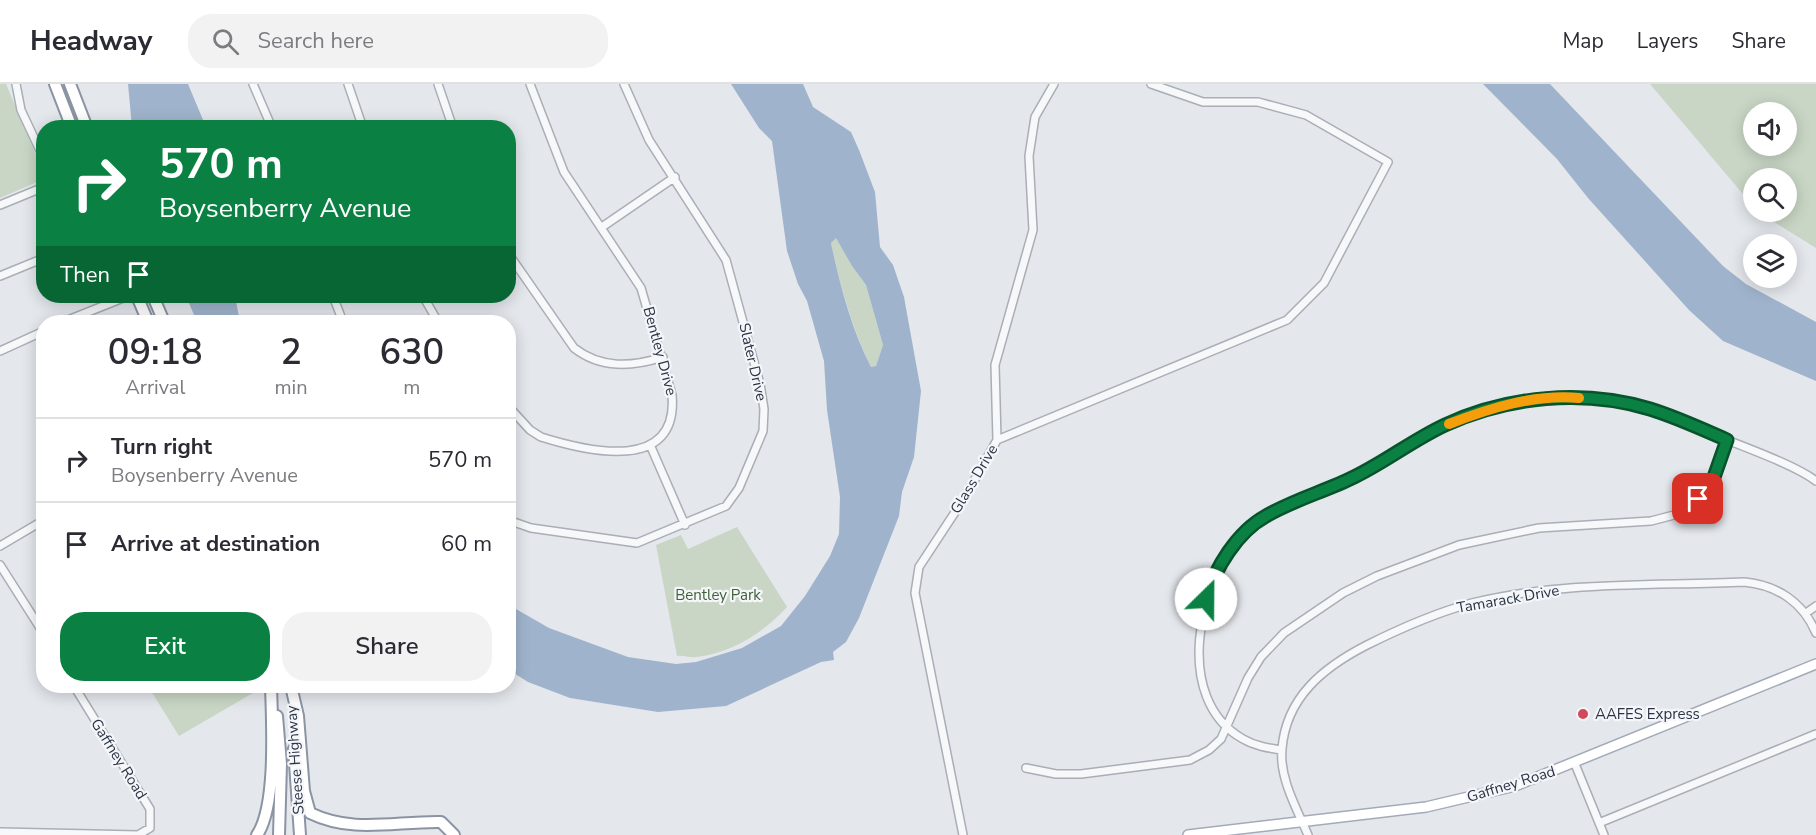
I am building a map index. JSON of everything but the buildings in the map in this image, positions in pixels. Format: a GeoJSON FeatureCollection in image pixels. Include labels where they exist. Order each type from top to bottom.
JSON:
{"type":"FeatureCollection","features":[{"type":"Feature","properties":{"kind":"highway"},"geometry":{"type":"LineString","coordinates":[[56,84],[69,120]]}},
{"type":"Feature","properties":{"kind":"highway"},"geometry":{"type":"LineString","coordinates":[[70,84],[84,120]]}},
{"type":"Feature","properties":{"kind":"highway"},"geometry":{"type":"LineString","coordinates":[[256,835],[266,819],[272,747],[272,693]]}},
{"type":"Feature","properties":{"kind":"highway","name":"Steese Highway"},"geometry":{"type":"LineString","coordinates":[[273,693],[281,764],[279,835]]}},
{"type":"Feature","properties":{"kind":"highway","name":"Steese Highway"},"geometry":{"type":"LineString","coordinates":[[290,693],[300,835]]}},
{"type":"Feature","properties":{"kind":"highway"},"geometry":{"type":"LineString","coordinates":[[292,693],[298,716],[304,791],[310,813],[331,822],[354,826],[375,827],[420,821],[441,822],[454,835]]}},
{"type":"Feature","properties":{"kind":"main road","name":"Gaffney Road"},"geometry":{"type":"LineString","coordinates":[[1188,835],[1426,807],[1515,786],[1575,764],[1816,664]]}},
{"type":"Feature","properties":{"kind":"street"},"geometry":{"type":"LineString","coordinates":[[16,84],[21,110],[36,142]]}},
{"type":"Feature","properties":{"kind":"street"},"geometry":{"type":"LineString","coordinates":[[253,84],[269,120]]}},
{"type":"Feature","properties":{"kind":"street"},"geometry":{"type":"LineString","coordinates":[[348,84],[360,120]]}},
{"type":"Feature","properties":{"kind":"street"},"geometry":{"type":"LineString","coordinates":[[438,84],[450,120]]}},
{"type":"Feature","properties":{"kind":"street","name":"Bentley Drive"},"geometry":{"type":"LineString","coordinates":[[530,84],[564,172],[641,288],[663,357],[672,395],[672,421],[651,447]]}},
{"type":"Feature","properties":{"kind":"street","name":"Slater Drive"},"geometry":{"type":"LineString","coordinates":[[516,523],[531,528],[637,543],[685,525],[726,506],[739,488],[763,431],[764,409],[726,260],[645,132],[624,84]]}},
{"type":"Feature","properties":{"kind":"street","name":"Glass Drive"},"geometry":{"type":"LineString","coordinates":[[963,835],[915,593],[915,579],[927,551],[965,497],[997,440],[995,365],[1033,230],[1029,156],[1035,117],[1054,84]]}},
{"type":"Feature","properties":{"kind":"street"},"geometry":{"type":"LineString","coordinates":[[997,440],[1287,320],[1324,283],[1388,162],[1306,115],[1258,102],[1203,102],[1151,84]]}},
{"type":"Feature","properties":{"kind":"street"},"geometry":{"type":"LineString","coordinates":[[602,227],[675,177]]}},
{"type":"Feature","properties":{"kind":"street"},"geometry":{"type":"LineString","coordinates":[[0,205],[36,190]]}},
{"type":"Feature","properties":{"kind":"street"},"geometry":{"type":"LineString","coordinates":[[0,276],[36,261]]}},
{"type":"Feature","properties":{"kind":"street"},"geometry":{"type":"LineString","coordinates":[[516,265],[573,348],[582,355],[606,363],[627,366],[663,357]]}},
{"type":"Feature","properties":{"kind":"street"},"geometry":{"type":"LineString","coordinates":[[80,315],[110,303]]}},
{"type":"Feature","properties":{"kind":"street"},"geometry":{"type":"LineString","coordinates":[[0,351],[36,335]]}},
{"type":"Feature","properties":{"kind":"street"},"geometry":{"type":"LineString","coordinates":[[1281,750],[1261,746],[1241,738],[1213,709],[1202,679],[1199,649],[1202,613],[1210,586],[1227,556],[1242,536],[1266,515],[1353,478],[1446,425],[1498,406],[1532,400],[1573,398],[1639,407],[1727,440],[1816,481]]}},
{"type":"Feature","properties":{"kind":"street"},"geometry":{"type":"LineString","coordinates":[[516,415],[530,430],[553,441],[630,452],[651,447],[685,525]]}},
{"type":"Feature","properties":{"kind":"street"},"geometry":{"type":"LineString","coordinates":[[1026,768],[1056,774],[1081,774],[1181,761],[1209,750],[1221,739],[1248,678],[1261,657],[1284,633],[1343,593],[1377,576],[1459,544],[1539,528],[1651,521],[1674,515],[1698,499],[1713,480],[1727,440]]}},
{"type":"Feature","properties":{"kind":"street"},"geometry":{"type":"LineString","coordinates":[[0,546],[36,525]]}},
{"type":"Feature","properties":{"kind":"street"},"geometry":{"type":"LineString","coordinates":[[0,565],[36,621]]}},
{"type":"Feature","properties":{"kind":"street","name":"Tamarack Drive"},"geometry":{"type":"LineString","coordinates":[[1308,835],[1288,786],[1281,750],[1291,712],[1300,696],[1326,669],[1370,643],[1429,616],[1474,603],[1563,589],[1744,582],[1760,583],[1781,592],[1806,613],[1816,633]]}},
{"type":"Feature","properties":{"kind":"street"},"geometry":{"type":"LineString","coordinates":[[1806,613],[1816,606]]}},
{"type":"Feature","properties":{"kind":"street","name":"Gaffney Road"},"geometry":{"type":"LineString","coordinates":[[0,832],[138,835],[150,828],[150,809],[78,693]]}},
{"type":"Feature","properties":{"kind":"street"},"geometry":{"type":"LineString","coordinates":[[1599,823],[1816,734]]}},
{"type":"Feature","properties":{"kind":"street"},"geometry":{"type":"LineString","coordinates":[[1575,764],[1604,835]]}},
{"type":"Feature","properties":{"kind":"green space"},"geometry":{"type":"Polygon","coordinates":[[[0,84],[6,84],[36,155],[36,182],[0,198],[0,84]]]}},
{"type":"Feature","properties":{"kind":"green space"},"geometry":{"type":"Polygon","coordinates":[[[1650,84],[1816,84],[1816,248],[1797,234],[1774,222],[1797,222],[1797,168],[1743,168],[1743,194],[1650,84]]]}},
{"type":"Feature","properties":{"kind":"green space"},"geometry":{"type":"Polygon","coordinates":[[[836,237],[852,266],[866,285],[883,345],[876,366],[871,367],[847,306],[831,243],[836,237]]]}},
{"type":"Feature","properties":{"kind":"green space","name":"Bentley Park"},"geometry":{"type":"Polygon","coordinates":[[[737,527],[787,607],[768,625],[734,646],[709,655],[677,656],[656,545],[681,535],[688,549],[737,527]]]}},
{"type":"Feature","properties":{"kind":"green space"},"geometry":{"type":"Polygon","coordinates":[[[152,693],[253,693],[179,736],[152,693]]]}},
{"type":"Feature","properties":{"kind":"water"},"geometry":{"type":"Polygon","coordinates":[[[128,84],[188,84],[203,120],[131,120],[128,84]]]}},
{"type":"Feature","properties":{"kind":"water"},"geometry":{"type":"Polygon","coordinates":[[[731,84],[803,84],[813,107],[851,132],[875,192],[880,247],[893,265],[904,297],[921,391],[914,457],[902,492],[899,516],[859,618],[846,642],[833,652],[834,660],[821,662],[726,706],[658,712],[570,698],[528,682],[516,674],[516,609],[549,628],[628,657],[676,664],[696,662],[742,648],[781,626],[805,596],[830,556],[839,534],[840,497],[827,410],[824,361],[807,301],[798,284],[787,251],[772,141],[759,128],[731,84]],[[836,238],[831,243],[838,275],[858,337],[871,367],[876,366],[883,345],[866,285],[836,238]]]}},
{"type":"Feature","properties":{"kind":"water"},"geometry":{"type":"Polygon","coordinates":[[[1483,84],[1550,84],[1723,266],[1743,282],[1743,288],[1753,288],[1816,322],[1816,381],[1723,341],[1689,310],[1588,198],[1557,159],[1483,84]]]}},
{"type":"Feature","properties":{"kind":"water"},"geometry":{"type":"Polygon","coordinates":[[[189,303],[236,303],[239,315],[194,315],[189,303]]]}},
{"type":"Feature","properties":{"kind":"slow traffic"},"geometry":{"type":"LineString","coordinates":[[1449,424],[1498,406],[1532,400],[1579,398]]}},
{"type":"Feature","properties":{"kind":"place","name":"AAFES Express"},"geometry":{"type":"Point","coordinates":[1583,714]}},
{"type":"Feature","properties":{"kind":"route"},"geometry":{"type":"LineString","coordinates":[[1206,599],[1210,586],[1227,556],[1242,536],[1266,515],[1353,478],[1446,425],[1498,406],[1532,400],[1573,398],[1617,402],[1650,409],[1727,440],[1722,460],[1713,480],[1698,499]]}}]}
